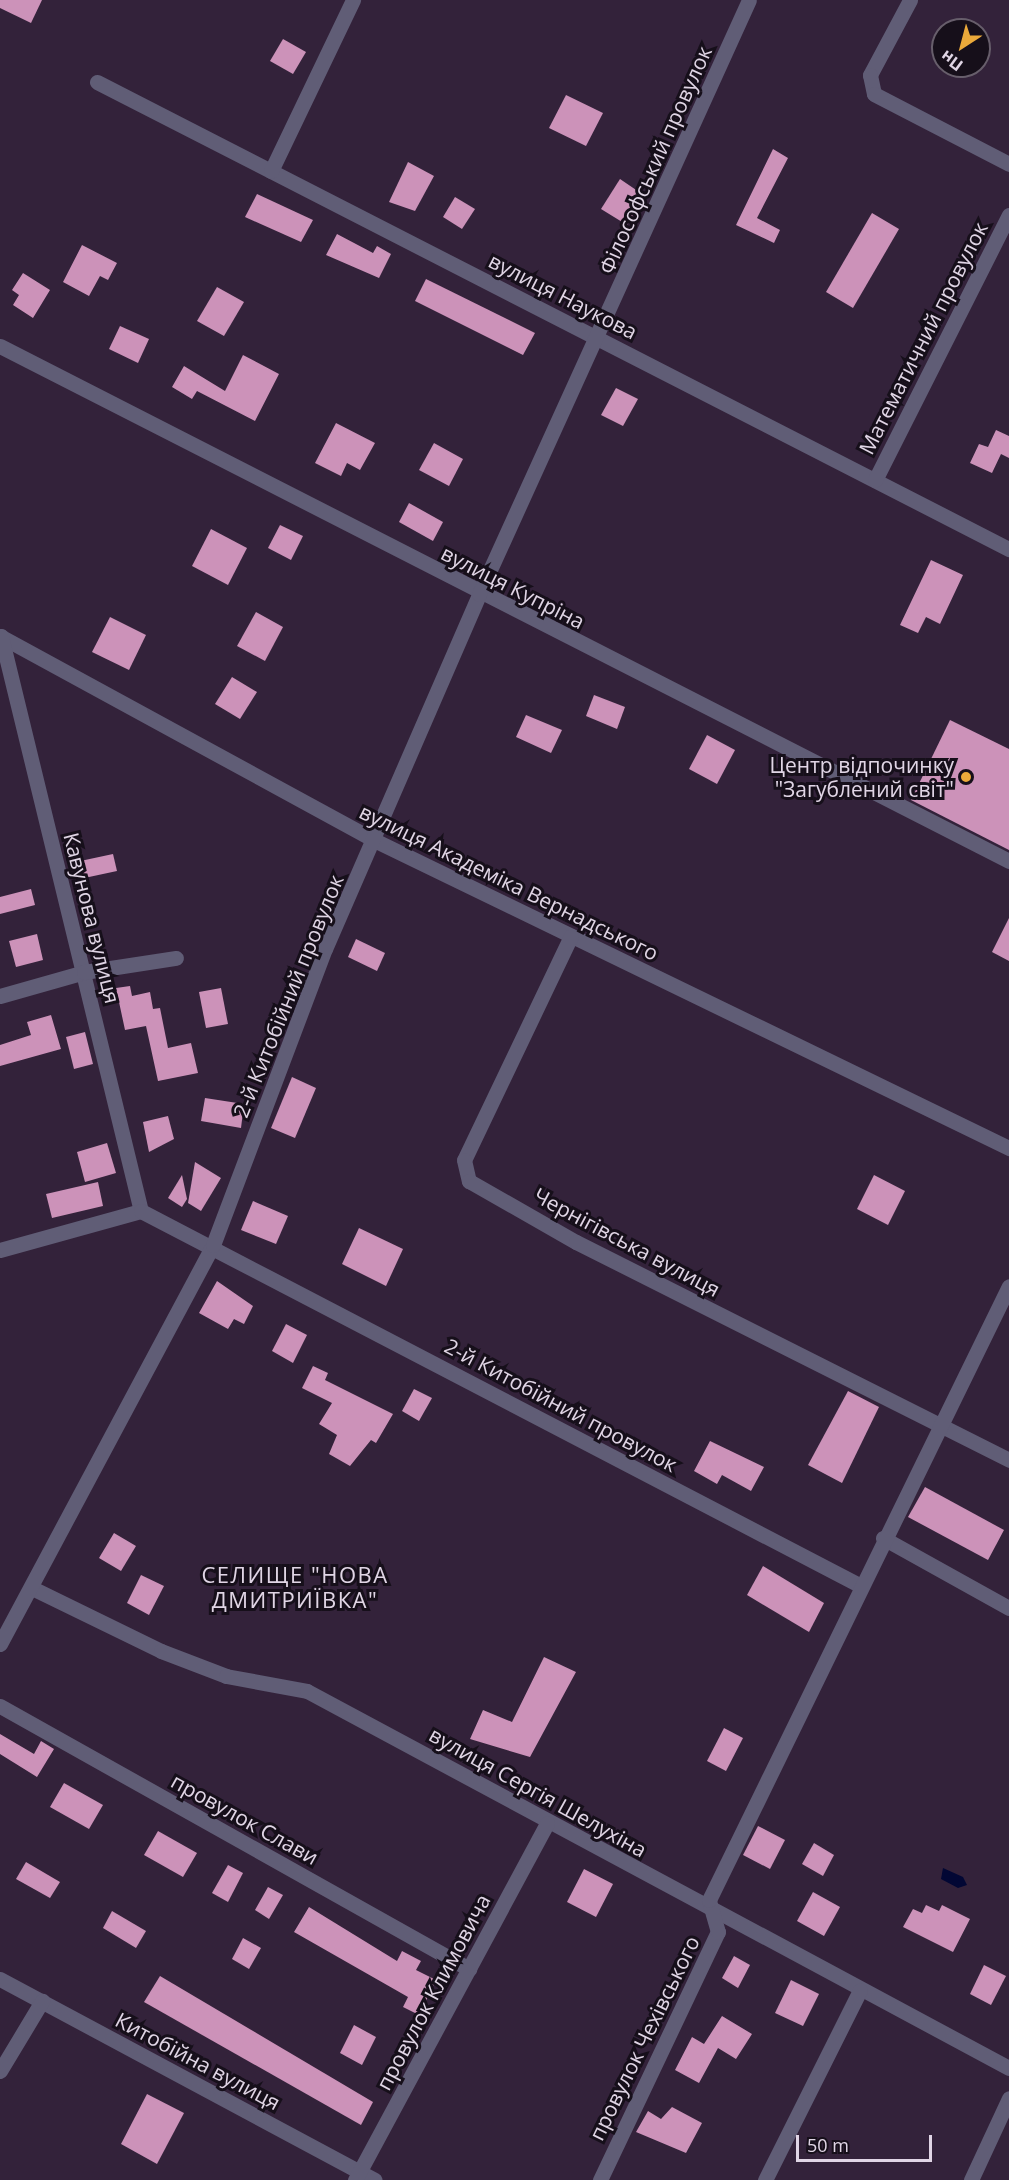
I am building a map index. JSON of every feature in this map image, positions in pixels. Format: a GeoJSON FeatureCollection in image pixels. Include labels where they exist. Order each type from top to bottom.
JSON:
{"type":"FeatureCollection","features":[{"type":"Feature","properties":{"kind":"street"},"geometry":{"type":"LineString","coordinates":[[271,171],[353,0]]}},
{"type":"Feature","properties":{"kind":"street","name":"Філософський провулок"},"geometry":{"type":"LineString","coordinates":[[598,338],[749,0]]}},
{"type":"Feature","properties":{"kind":"street"},"geometry":{"type":"LineString","coordinates":[[910,0],[870,75],[874,94],[1009,164]]}},
{"type":"Feature","properties":{"kind":"street","name":"вулиця Наукова"},"geometry":{"type":"LineString","coordinates":[[97,82],[1009,549]]}},
{"type":"Feature","properties":{"kind":"street","name":"Математичний провулок"},"geometry":{"type":"LineString","coordinates":[[875,480],[1009,215]]}},
{"type":"Feature","properties":{"kind":"street","name":"2-й Китобійний провулок"},"geometry":{"type":"LineString","coordinates":[[0,1644],[33,1588],[213,1245],[325,949],[376,841],[479,594],[598,338]]}},
{"type":"Feature","properties":{"kind":"street","name":"вулиця Купріна"},"geometry":{"type":"LineString","coordinates":[[0,346],[479,594],[1009,861]]}},
{"type":"Feature","properties":{"kind":"street","name":"вулиця Академіка Вернадського"},"geometry":{"type":"LineString","coordinates":[[0,636],[376,841],[1009,1148]]}},
{"type":"Feature","properties":{"kind":"street","name":"Кавунова вулиця"},"geometry":{"type":"LineString","coordinates":[[0,636],[141,1211]]}},
{"type":"Feature","properties":{"kind":"street","name":"Чернігівська вулиця"},"geometry":{"type":"LineString","coordinates":[[571,936],[464,1160],[465,1176],[576,1242],[939,1429],[1009,1460]]}},
{"type":"Feature","properties":{"kind":"street"},"geometry":{"type":"LineString","coordinates":[[0,996],[84,972],[176,958]]}},
{"type":"Feature","properties":{"kind":"street"},"geometry":{"type":"LineString","coordinates":[[0,1250],[141,1211],[213,1245]]}},
{"type":"Feature","properties":{"kind":"street","name":"2-й Китобійний провулок"},"geometry":{"type":"LineString","coordinates":[[213,1245],[859,1585]]}},
{"type":"Feature","properties":{"kind":"street","name":"провулок Чехівського"},"geometry":{"type":"LineString","coordinates":[[600,2180],[718,1932],[709,1900],[859,1585],[1009,1286]]}},
{"type":"Feature","properties":{"kind":"street"},"geometry":{"type":"LineString","coordinates":[[883,1538],[1009,1608]]}},
{"type":"Feature","properties":{"kind":"street","name":"вулиця Сергія Шелухіна"},"geometry":{"type":"LineString","coordinates":[[33,1588],[160,1652],[226,1676],[308,1690],[713,1913],[1009,2068]]}},
{"type":"Feature","properties":{"kind":"street","name":"провулок Слави"},"geometry":{"type":"LineString","coordinates":[[0,1706],[469,1969]]}},
{"type":"Feature","properties":{"kind":"street","name":"провулок Климовича"},"geometry":{"type":"LineString","coordinates":[[358,2176],[547,1823]]}},
{"type":"Feature","properties":{"kind":"street","name":"Китобійна вулиця"},"geometry":{"type":"LineString","coordinates":[[0,1979],[358,2176],[375,2180]]}},
{"type":"Feature","properties":{"kind":"street"},"geometry":{"type":"LineString","coordinates":[[765,2180],[860,1990]]}},
{"type":"Feature","properties":{"kind":"street"},"geometry":{"type":"LineString","coordinates":[[0,2071],[42,2001]]}},
{"type":"Feature","properties":{"kind":"street"},"geometry":{"type":"LineString","coordinates":[[971,2180],[1009,2098]]}},
{"type":"Feature","properties":{"kind":"shaded area"},"geometry":{"type":"Polygon","coordinates":[[[943,1868],[963,1877],[967,1885],[958,1888],[941,1879],[943,1868]]]}},
{"type":"Feature","properties":{"kind":"building"},"geometry":{"type":"Polygon","coordinates":[[[0,0],[42,0],[31,23],[0,8],[0,0]]]}},
{"type":"Feature","properties":{"kind":"building"},"geometry":{"type":"Polygon","coordinates":[[[283,39],[306,52],[293,74],[270,61],[283,39]]]}},
{"type":"Feature","properties":{"kind":"building"},"geometry":{"type":"Polygon","coordinates":[[[566,95],[603,113],[586,146],[549,128],[566,95]]]}},
{"type":"Feature","properties":{"kind":"building"},"geometry":{"type":"Polygon","coordinates":[[[773,149],[788,158],[757,218],[780,230],[774,243],[736,225],[773,149]]]}},
{"type":"Feature","properties":{"kind":"building"},"geometry":{"type":"Polygon","coordinates":[[[408,162],[434,176],[415,211],[389,202],[408,162]]]}},
{"type":"Feature","properties":{"kind":"building"},"geometry":{"type":"Polygon","coordinates":[[[620,179],[645,196],[627,225],[601,209],[620,179]]]}},
{"type":"Feature","properties":{"kind":"building"},"geometry":{"type":"Polygon","coordinates":[[[257,194],[313,220],[301,242],[245,217],[257,194]]]}},
{"type":"Feature","properties":{"kind":"building"},"geometry":{"type":"Polygon","coordinates":[[[455,197],[475,209],[462,229],[443,217],[455,197]]]}},
{"type":"Feature","properties":{"kind":"building"},"geometry":{"type":"Polygon","coordinates":[[[872,213],[899,229],[853,308],[826,292],[872,213]]]}},
{"type":"Feature","properties":{"kind":"building"},"geometry":{"type":"Polygon","coordinates":[[[337,234],[373,253],[377,246],[391,254],[379,278],[326,255],[337,234]]]}},
{"type":"Feature","properties":{"kind":"building"},"geometry":{"type":"Polygon","coordinates":[[[82,245],[117,263],[108,280],[100,276],[89,296],[63,282],[82,245]]]}},
{"type":"Feature","properties":{"kind":"building"},"geometry":{"type":"Polygon","coordinates":[[[23,273],[50,290],[33,318],[13,305],[19,295],[12,290],[23,273]]]}},
{"type":"Feature","properties":{"kind":"building"},"geometry":{"type":"Polygon","coordinates":[[[426,279],[535,333],[523,355],[415,301],[426,279]]]}},
{"type":"Feature","properties":{"kind":"building"},"geometry":{"type":"Polygon","coordinates":[[[217,287],[244,302],[224,336],[197,321],[217,287]]]}},
{"type":"Feature","properties":{"kind":"building"},"geometry":{"type":"Polygon","coordinates":[[[120,326],[149,339],[138,363],[109,349],[120,326]]]}},
{"type":"Feature","properties":{"kind":"building"},"geometry":{"type":"Polygon","coordinates":[[[243,355],[279,374],[255,421],[197,391],[192,399],[172,387],[184,366],[225,391],[243,355]]]}},
{"type":"Feature","properties":{"kind":"building"},"geometry":{"type":"Polygon","coordinates":[[[616,388],[638,399],[623,426],[601,415],[616,388]]]}},
{"type":"Feature","properties":{"kind":"building"},"geometry":{"type":"Polygon","coordinates":[[[336,423],[375,443],[360,470],[347,463],[341,476],[315,463],[336,423]]]}},
{"type":"Feature","properties":{"kind":"building"},"geometry":{"type":"Polygon","coordinates":[[[996,430],[1009,436],[1009,458],[1001,454],[992,473],[970,463],[979,444],[988,447],[996,430]]]}},
{"type":"Feature","properties":{"kind":"building"},"geometry":{"type":"Polygon","coordinates":[[[434,443],[463,459],[449,486],[419,470],[434,443]]]}},
{"type":"Feature","properties":{"kind":"building"},"geometry":{"type":"Polygon","coordinates":[[[409,503],[443,522],[433,541],[399,522],[409,503]]]}},
{"type":"Feature","properties":{"kind":"building"},"geometry":{"type":"Polygon","coordinates":[[[280,525],[303,536],[291,560],[268,548],[280,525]]]}},
{"type":"Feature","properties":{"kind":"building"},"geometry":{"type":"Polygon","coordinates":[[[211,529],[247,548],[228,585],[192,566],[211,529]]]}},
{"type":"Feature","properties":{"kind":"building"},"geometry":{"type":"Polygon","coordinates":[[[931,560],[963,575],[940,624],[926,617],[918,633],[900,625],[931,560]]]}},
{"type":"Feature","properties":{"kind":"building"},"geometry":{"type":"Polygon","coordinates":[[[256,612],[283,627],[265,661],[237,646],[256,612]]]}},
{"type":"Feature","properties":{"kind":"building"},"geometry":{"type":"Polygon","coordinates":[[[110,617],[146,635],[129,670],[92,652],[110,617]]]}},
{"type":"Feature","properties":{"kind":"building"},"geometry":{"type":"Polygon","coordinates":[[[232,677],[257,692],[240,719],[215,704],[232,677]]]}},
{"type":"Feature","properties":{"kind":"building"},"geometry":{"type":"Polygon","coordinates":[[[594,695],[625,707],[617,729],[586,716],[594,695]]]}},
{"type":"Feature","properties":{"kind":"building"},"geometry":{"type":"Polygon","coordinates":[[[526,715],[562,730],[551,753],[516,737],[526,715]]]}},
{"type":"Feature","properties":{"kind":"building","name":"Центр відпочинку \"Загублений світ\""},"geometry":{"type":"Polygon","coordinates":[[[950,720],[1009,749],[1009,850],[911,800],[950,720]]]}},
{"type":"Feature","properties":{"kind":"building"},"geometry":{"type":"Polygon","coordinates":[[[707,735],[735,750],[717,784],[689,769],[707,735]]]}},
{"type":"Feature","properties":{"kind":"building"},"geometry":{"type":"Polygon","coordinates":[[[113,854],[117,871],[75,880],[71,863],[113,854]]]}},
{"type":"Feature","properties":{"kind":"building"},"geometry":{"type":"Polygon","coordinates":[[[31,889],[35,905],[0,914],[0,897],[31,889]]]}},
{"type":"Feature","properties":{"kind":"building"},"geometry":{"type":"Polygon","coordinates":[[[1009,918],[1009,961],[992,952],[1009,918]]]}},
{"type":"Feature","properties":{"kind":"building"},"geometry":{"type":"Polygon","coordinates":[[[37,934],[43,960],[16,967],[9,941],[37,934]]]}},
{"type":"Feature","properties":{"kind":"building"},"geometry":{"type":"Polygon","coordinates":[[[356,939],[385,953],[377,971],[348,957],[356,939]]]}},
{"type":"Feature","properties":{"kind":"building"},"geometry":{"type":"Polygon","coordinates":[[[130,986],[132,996],[150,992],[153,1009],[160,1008],[168,1048],[191,1043],[198,1073],[158,1081],[146,1026],[125,1030],[116,988],[130,986]]]}},
{"type":"Feature","properties":{"kind":"building"},"geometry":{"type":"Polygon","coordinates":[[[221,988],[228,1024],[206,1028],[199,992],[221,988]]]}},
{"type":"Feature","properties":{"kind":"building"},"geometry":{"type":"Polygon","coordinates":[[[51,1015],[61,1049],[0,1066],[0,1045],[31,1035],[27,1022],[51,1015]]]}},
{"type":"Feature","properties":{"kind":"building"},"geometry":{"type":"Polygon","coordinates":[[[85,1032],[93,1064],[74,1069],[66,1037],[85,1032]]]}},
{"type":"Feature","properties":{"kind":"building"},"geometry":{"type":"Polygon","coordinates":[[[292,1077],[316,1088],[295,1138],[271,1128],[292,1077]]]}},
{"type":"Feature","properties":{"kind":"building"},"geometry":{"type":"Polygon","coordinates":[[[205,1098],[244,1104],[241,1128],[201,1121],[205,1098]]]}},
{"type":"Feature","properties":{"kind":"building"},"geometry":{"type":"Polygon","coordinates":[[[168,1116],[174,1139],[149,1152],[143,1122],[168,1116]]]}},
{"type":"Feature","properties":{"kind":"building"},"geometry":{"type":"Polygon","coordinates":[[[107,1143],[116,1173],[85,1182],[77,1152],[107,1143]]]}},
{"type":"Feature","properties":{"kind":"building"},"geometry":{"type":"Polygon","coordinates":[[[195,1162],[221,1178],[201,1211],[188,1203],[195,1162]]]}},
{"type":"Feature","properties":{"kind":"building"},"geometry":{"type":"Polygon","coordinates":[[[182,1175],[187,1199],[182,1207],[168,1198],[182,1175]]]}},
{"type":"Feature","properties":{"kind":"building"},"geometry":{"type":"Polygon","coordinates":[[[874,1175],[905,1191],[888,1225],[857,1209],[874,1175]]]}},
{"type":"Feature","properties":{"kind":"building"},"geometry":{"type":"Polygon","coordinates":[[[98,1182],[103,1206],[52,1218],[46,1194],[98,1182]]]}},
{"type":"Feature","properties":{"kind":"building"},"geometry":{"type":"Polygon","coordinates":[[[253,1201],[288,1216],[276,1244],[241,1230],[253,1201]]]}},
{"type":"Feature","properties":{"kind":"building"},"geometry":{"type":"Polygon","coordinates":[[[359,1228],[403,1249],[386,1286],[342,1264],[359,1228]]]}},
{"type":"Feature","properties":{"kind":"building"},"geometry":{"type":"Polygon","coordinates":[[[217,1281],[253,1306],[244,1324],[234,1319],[228,1329],[199,1313],[217,1281]]]}},
{"type":"Feature","properties":{"kind":"building"},"geometry":{"type":"Polygon","coordinates":[[[286,1324],[307,1335],[293,1363],[272,1351],[286,1324]]]}},
{"type":"Feature","properties":{"kind":"building"},"geometry":{"type":"Polygon","coordinates":[[[313,1366],[328,1373],[325,1380],[393,1414],[376,1443],[371,1440],[350,1466],[329,1454],[337,1435],[319,1424],[332,1403],[302,1388],[313,1366]]]}},
{"type":"Feature","properties":{"kind":"building"},"geometry":{"type":"Polygon","coordinates":[[[414,1389],[432,1398],[419,1421],[402,1411],[414,1389]]]}},
{"type":"Feature","properties":{"kind":"building"},"geometry":{"type":"Polygon","coordinates":[[[848,1391],[879,1407],[842,1483],[808,1465],[848,1391]]]}},
{"type":"Feature","properties":{"kind":"building"},"geometry":{"type":"Polygon","coordinates":[[[710,1441],[764,1467],[751,1491],[722,1475],[717,1484],[694,1471],[710,1441]]]}},
{"type":"Feature","properties":{"kind":"building"},"geometry":{"type":"Polygon","coordinates":[[[925,1487],[1004,1530],[988,1560],[908,1517],[925,1487]]]}},
{"type":"Feature","properties":{"kind":"building"},"geometry":{"type":"Polygon","coordinates":[[[114,1533],[136,1546],[121,1571],[99,1558],[114,1533]]]}},
{"type":"Feature","properties":{"kind":"building"},"geometry":{"type":"Polygon","coordinates":[[[763,1566],[824,1603],[809,1632],[747,1595],[763,1566]]]}},
{"type":"Feature","properties":{"kind":"building"},"geometry":{"type":"Polygon","coordinates":[[[141,1575],[164,1586],[149,1615],[127,1603],[141,1575]]]}},
{"type":"Feature","properties":{"kind":"building"},"geometry":{"type":"Polygon","coordinates":[[[544,1657],[576,1672],[530,1757],[470,1739],[483,1710],[512,1722],[544,1657]]]}},
{"type":"Feature","properties":{"kind":"building"},"geometry":{"type":"Polygon","coordinates":[[[724,1728],[743,1738],[726,1771],[707,1761],[724,1728]]]}},
{"type":"Feature","properties":{"kind":"building"},"geometry":{"type":"Polygon","coordinates":[[[0,1734],[34,1754],[41,1741],[54,1749],[37,1777],[0,1754],[0,1734]]]}},
{"type":"Feature","properties":{"kind":"building"},"geometry":{"type":"Polygon","coordinates":[[[64,1783],[103,1805],[89,1829],[50,1807],[64,1783]]]}},
{"type":"Feature","properties":{"kind":"building"},"geometry":{"type":"Polygon","coordinates":[[[758,1826],[785,1840],[770,1869],[743,1855],[758,1826]]]}},
{"type":"Feature","properties":{"kind":"building"},"geometry":{"type":"Polygon","coordinates":[[[158,1831],[197,1853],[183,1877],[144,1855],[158,1831]]]}},
{"type":"Feature","properties":{"kind":"building"},"geometry":{"type":"Polygon","coordinates":[[[814,1843],[834,1855],[823,1876],[802,1864],[814,1843]]]}},
{"type":"Feature","properties":{"kind":"building"},"geometry":{"type":"Polygon","coordinates":[[[26,1862],[60,1882],[50,1898],[16,1879],[26,1862]]]}},
{"type":"Feature","properties":{"kind":"building"},"geometry":{"type":"Polygon","coordinates":[[[228,1865],[243,1873],[228,1902],[212,1893],[228,1865]]]}},
{"type":"Feature","properties":{"kind":"building"},"geometry":{"type":"Polygon","coordinates":[[[584,1869],[613,1884],[596,1917],[567,1902],[584,1869]]]}},
{"type":"Feature","properties":{"kind":"building"},"geometry":{"type":"Polygon","coordinates":[[[268,1887],[283,1895],[269,1919],[255,1910],[268,1887]]]}},
{"type":"Feature","properties":{"kind":"building"},"geometry":{"type":"Polygon","coordinates":[[[813,1892],[840,1907],[824,1936],[797,1921],[813,1892]]]}},
{"type":"Feature","properties":{"kind":"building"},"geometry":{"type":"Polygon","coordinates":[[[926,1905],[939,1911],[942,1905],[970,1919],[953,1952],[903,1927],[913,1909],[922,1913],[926,1905]]]}},
{"type":"Feature","properties":{"kind":"building"},"geometry":{"type":"Polygon","coordinates":[[[309,1907],[397,1961],[402,1951],[421,1961],[416,1970],[436,1980],[419,2015],[403,2007],[408,1997],[294,1932],[309,1907]]]}},
{"type":"Feature","properties":{"kind":"building"},"geometry":{"type":"Polygon","coordinates":[[[112,1911],[146,1931],[136,1948],[103,1928],[112,1911]]]}},
{"type":"Feature","properties":{"kind":"building"},"geometry":{"type":"Polygon","coordinates":[[[243,1938],[261,1948],[249,1969],[232,1959],[243,1938]]]}},
{"type":"Feature","properties":{"kind":"building"},"geometry":{"type":"Polygon","coordinates":[[[734,1956],[750,1965],[738,1988],[722,1978],[734,1956]]]}},
{"type":"Feature","properties":{"kind":"building"},"geometry":{"type":"Polygon","coordinates":[[[984,1965],[1006,1976],[991,2005],[970,1994],[984,1965]]]}},
{"type":"Feature","properties":{"kind":"building"},"geometry":{"type":"Polygon","coordinates":[[[160,1976],[373,2102],[361,2125],[144,2002],[160,1976]]]}},
{"type":"Feature","properties":{"kind":"building"},"geometry":{"type":"Polygon","coordinates":[[[791,1980],[819,1994],[803,2026],[775,2013],[791,1980]]]}},
{"type":"Feature","properties":{"kind":"building"},"geometry":{"type":"Polygon","coordinates":[[[722,2016],[752,2034],[736,2059],[718,2048],[699,2083],[675,2070],[692,2037],[704,2044],[722,2016]]]}},
{"type":"Feature","properties":{"kind":"building"},"geometry":{"type":"Polygon","coordinates":[[[354,2025],[376,2037],[362,2065],[340,2053],[354,2025]]]}},
{"type":"Feature","properties":{"kind":"building"},"geometry":{"type":"Polygon","coordinates":[[[147,2094],[184,2113],[157,2164],[121,2144],[147,2094]]]}},
{"type":"Feature","properties":{"kind":"building"},"geometry":{"type":"Polygon","coordinates":[[[672,2107],[702,2123],[686,2153],[636,2132],[648,2111],[661,2119],[672,2107]]]}},
{"type":"Feature","properties":{"kind":"place","name":"Центр відпочинку \"Загублений світ\""},"geometry":{"type":"Point","coordinates":[966,777]}},
{"type":"Feature","properties":{"kind":"district","name":"СЕЛИЩЕ \"НОВА ДМИТРИЇВКА\""},"geometry":{"type":"Point","coordinates":[295,1586]}}]}
